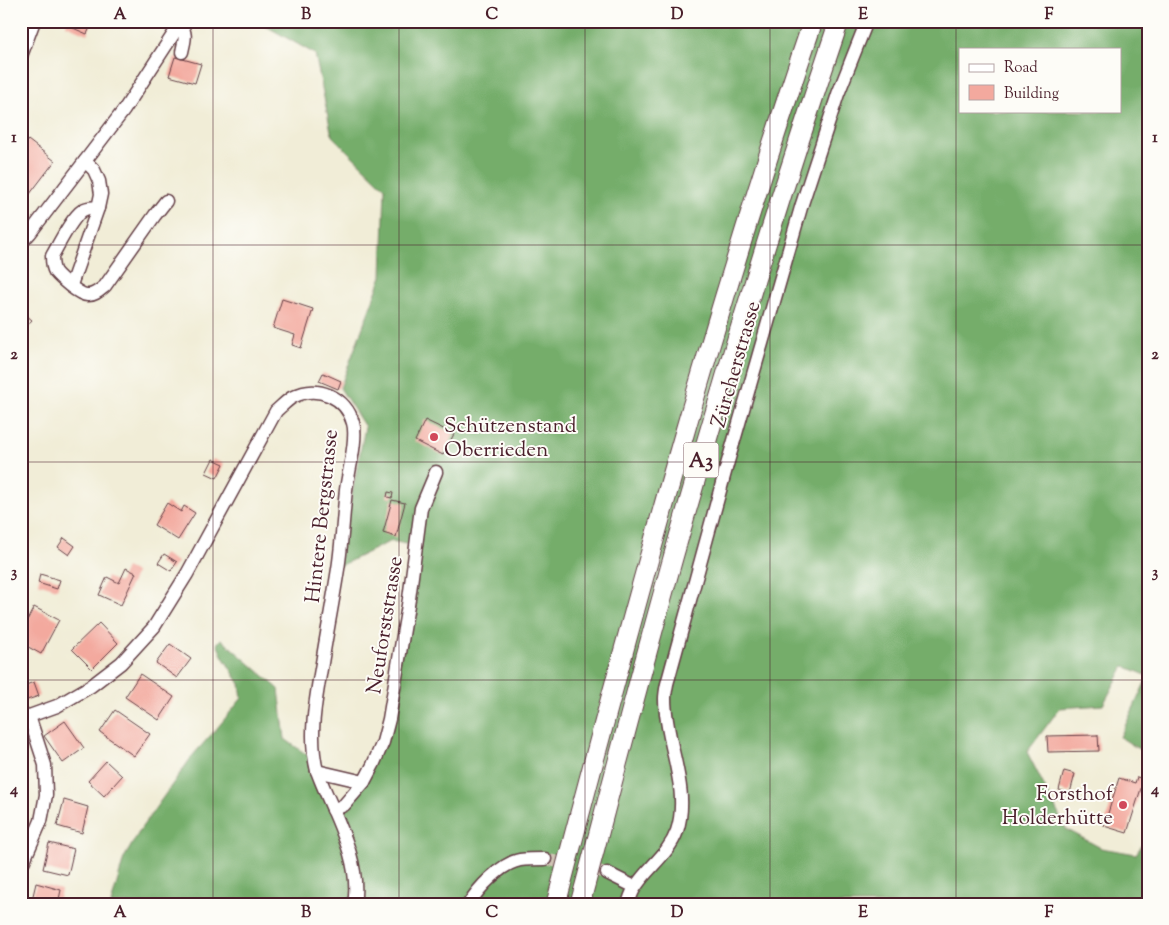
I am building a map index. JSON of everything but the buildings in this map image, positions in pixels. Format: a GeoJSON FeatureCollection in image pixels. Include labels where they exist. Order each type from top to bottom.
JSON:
{"type":"FeatureCollection","features":[{"type":"Feature","properties":{"kind":"highway","name":"A3"},"geometry":{"type":"LineString","coordinates":[[556,904],[624,645],[692,403],[788,94],[813,21]]}},
{"type":"Feature","properties":{"kind":"highway","name":"A3"},"geometry":{"type":"LineString","coordinates":[[580,904],[688,503],[764,249],[839,21]]}},
{"type":"Feature","properties":{"kind":"street"},"geometry":{"type":"LineString","coordinates":[[21,56],[34,21]]}},
{"type":"Feature","properties":{"kind":"street","name":"Zürcherstrasse"},"geometry":{"type":"LineString","coordinates":[[628,904],[635,887],[667,850],[676,834],[681,817],[681,792],[665,699],[667,684],[727,465],[802,204],[838,94],[867,21]]}},
{"type":"Feature","properties":{"kind":"street"},"geometry":{"type":"LineString","coordinates":[[21,243],[124,110],[181,23],[185,30],[182,52]]}},
{"type":"Feature","properties":{"kind":"street"},"geometry":{"type":"LineString","coordinates":[[71,286],[101,194],[100,181],[94,170],[85,161]]}},
{"type":"Feature","properties":{"kind":"street"},"geometry":{"type":"LineString","coordinates":[[98,208],[90,207],[77,216],[52,256],[54,271],[80,294],[86,296],[92,295],[105,286],[166,201]]}},
{"type":"Feature","properties":{"kind":"street","name":"Hintere Bergstrasse"},"geometry":{"type":"LineString","coordinates":[[25,718],[57,706],[91,686],[121,663],[154,627],[187,574],[276,411],[292,397],[312,390],[339,400],[348,411],[355,435],[346,489],[338,567],[316,700],[313,730],[314,760],[317,772],[351,857],[356,891],[354,904]]}},
{"type":"Feature","properties":{"kind":"street","name":"Neuforststrasse"},"geometry":{"type":"LineString","coordinates":[[333,810],[344,805],[364,782],[383,742],[389,719],[409,599],[421,508],[436,472]]}},
{"type":"Feature","properties":{"kind":"street"},"geometry":{"type":"LineString","coordinates":[[21,866],[41,821],[46,795],[45,765],[25,718]]}},
{"type":"Feature","properties":{"kind":"street"},"geometry":{"type":"LineString","coordinates":[[317,772],[364,782]]}},
{"type":"Feature","properties":{"kind":"street"},"geometry":{"type":"LineString","coordinates":[[469,904],[474,894],[496,872],[518,860],[544,859]]}},
{"type":"Feature","properties":{"kind":"street"},"geometry":{"type":"LineString","coordinates":[[607,873],[635,887]]}},
{"type":"Feature","properties":{"kind":"green space"},"geometry":{"type":"Polygon","coordinates":[[[257,21],[1148,21],[1148,676],[1124,666],[1103,705],[1060,708],[1027,752],[1066,829],[1101,848],[1136,854],[1148,836],[1148,904],[111,904],[124,858],[142,827],[193,755],[242,698],[240,684],[217,644],[221,639],[279,689],[285,739],[314,760],[333,810],[344,805],[383,742],[416,546],[391,541],[338,567],[365,427],[340,388],[382,276],[385,188],[332,136],[315,54],[257,21]]]}},
{"type":"Feature","properties":{"kind":"green space"},"geometry":{"type":"Polygon","coordinates":[[[1148,676],[1148,755],[1120,737],[1148,676]]]}},
{"type":"Feature","properties":{"kind":"tunnel"},"geometry":{"type":"LineString","coordinates":[[545,859],[607,873]]}},
{"type":"Feature","properties":{"kind":"place","name":"Schützenstand Oberrieden"},"geometry":{"type":"Point","coordinates":[434,437]}},
{"type":"Feature","properties":{"kind":"place","name":"Forsthof Holderhütte"},"geometry":{"type":"Point","coordinates":[1123,805]}}]}
